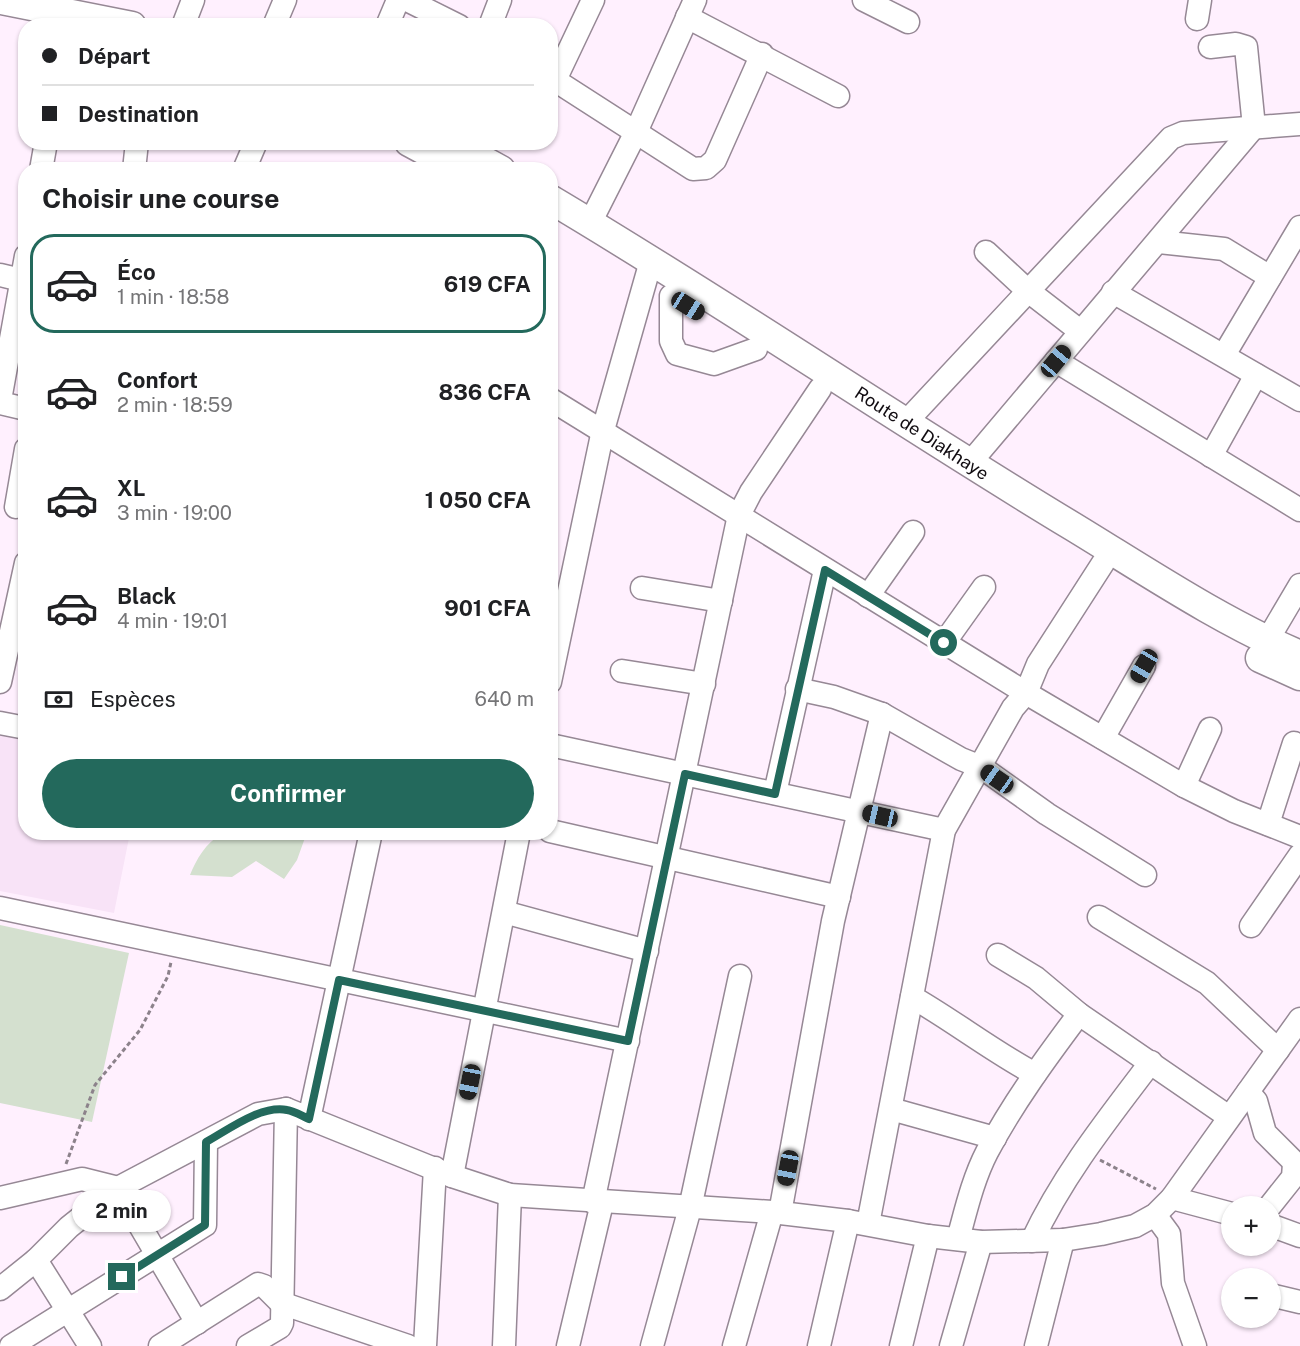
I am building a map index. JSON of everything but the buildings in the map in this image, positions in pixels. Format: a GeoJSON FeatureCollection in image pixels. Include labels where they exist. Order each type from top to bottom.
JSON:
{"type":"FeatureCollection","features":[{"type":"Feature","properties":{"kind":"main road"},"geometry":{"type":"LineString","coordinates":[[1,0],[92,18]]}},
{"type":"Feature","properties":{"kind":"main road"},"geometry":{"type":"LineString","coordinates":[[0,19],[18,22]]}},
{"type":"Feature","properties":{"kind":"main road"},"geometry":{"type":"LineString","coordinates":[[424,150],[446,162]]}},
{"type":"Feature","properties":{"kind":"main road"},"geometry":{"type":"LineString","coordinates":[[465,150],[486,162]]}},
{"type":"Feature","properties":{"kind":"main road","name":"Route de Diakhaye"},"geometry":{"type":"LineString","coordinates":[[558,204],[590,223],[649,270],[671,296],[1222,638],[1300,676]]}},
{"type":"Feature","properties":{"kind":"main road","name":"Route de Diakhaye"},"geometry":{"type":"LineString","coordinates":[[558,225],[649,270],[906,422],[969,464],[1267,641],[1300,655]]}},
{"type":"Feature","properties":{"kind":"street"},"geometry":{"type":"LineString","coordinates":[[186,18],[193,0]]}},
{"type":"Feature","properties":{"kind":"street"},"geometry":{"type":"LineString","coordinates":[[277,18],[285,0]]}},
{"type":"Feature","properties":{"kind":"street"},"geometry":{"type":"LineString","coordinates":[[390,18],[398,0]]}},
{"type":"Feature","properties":{"kind":"street"},"geometry":{"type":"LineString","coordinates":[[407,0],[443,18]]}},
{"type":"Feature","properties":{"kind":"street"},"geometry":{"type":"LineString","coordinates":[[493,18],[500,0]]}},
{"type":"Feature","properties":{"kind":"street"},"geometry":{"type":"LineString","coordinates":[[558,68],[593,0]]}},
{"type":"Feature","properties":{"kind":"street"},"geometry":{"type":"LineString","coordinates":[[864,0],[908,22]]}},
{"type":"Feature","properties":{"kind":"street"},"geometry":{"type":"LineString","coordinates":[[590,223],[636,132],[691,9],[762,54],[838,96]]}},
{"type":"Feature","properties":{"kind":"street"},"geometry":{"type":"LineString","coordinates":[[969,464],[1254,127],[1246,47],[1236,44],[1210,46]]}},
{"type":"Feature","properties":{"kind":"street"},"geometry":{"type":"LineString","coordinates":[[558,81],[693,169],[706,168],[715,160],[762,54]]}},
{"type":"Feature","properties":{"kind":"street"},"geometry":{"type":"LineString","coordinates":[[906,422],[1171,138],[1183,133],[1300,124]]}},
{"type":"Feature","properties":{"kind":"street"},"geometry":{"type":"LineString","coordinates":[[1224,356],[1300,227]]}},
{"type":"Feature","properties":{"kind":"street"},"geometry":{"type":"LineString","coordinates":[[1159,242],[1224,249],[1270,277]]}},
{"type":"Feature","properties":{"kind":"street"},"geometry":{"type":"LineString","coordinates":[[986,252],[1027,290],[1080,331]]}},
{"type":"Feature","properties":{"kind":"street"},"geometry":{"type":"LineString","coordinates":[[558,644],[603,430],[649,270]]}},
{"type":"Feature","properties":{"kind":"street"},"geometry":{"type":"LineString","coordinates":[[11,277],[0,401],[18,407]]}},
{"type":"Feature","properties":{"kind":"street"},"geometry":{"type":"LineString","coordinates":[[1113,291],[1300,400]]}},
{"type":"Feature","properties":{"kind":"street"},"geometry":{"type":"LineString","coordinates":[[671,296],[671,341],[677,354],[714,364],[756,349]]}},
{"type":"Feature","properties":{"kind":"street"},"geometry":{"type":"LineString","coordinates":[[1056,361],[1300,510]]}},
{"type":"Feature","properties":{"kind":"street"},"geometry":{"type":"LineString","coordinates":[[1210,456],[1256,375]]}},
{"type":"Feature","properties":{"kind":"street"},"geometry":{"type":"LineString","coordinates":[[568,1346],[598,1203],[628,1041],[739,515],[751,492],[820,389]]}},
{"type":"Feature","properties":{"kind":"street"},"geometry":{"type":"LineString","coordinates":[[558,404],[944,643],[1184,786],[1234,811],[1300,837]]}},
{"type":"Feature","properties":{"kind":"street"},"geometry":{"type":"LineString","coordinates":[[14,507],[18,488]]}},
{"type":"Feature","properties":{"kind":"street"},"geometry":{"type":"LineString","coordinates":[[868,596],[913,532]]}},
{"type":"Feature","properties":{"kind":"street"},"geometry":{"type":"LineString","coordinates":[[819,1346],[891,1109],[944,830],[1013,708],[1026,693],[1038,664],[1103,563]]}},
{"type":"Feature","properties":{"kind":"street"},"geometry":{"type":"LineString","coordinates":[[775,794],[825,570]]}},
{"type":"Feature","properties":{"kind":"street"},"geometry":{"type":"LineString","coordinates":[[1267,641],[1300,585]]}},
{"type":"Feature","properties":{"kind":"street"},"geometry":{"type":"LineString","coordinates":[[944,643],[984,587]]}},
{"type":"Feature","properties":{"kind":"street"},"geometry":{"type":"LineString","coordinates":[[642,588],[721,601]]}},
{"type":"Feature","properties":{"kind":"street"},"geometry":{"type":"LineString","coordinates":[[0,682],[18,632]]}},
{"type":"Feature","properties":{"kind":"street"},"geometry":{"type":"LineString","coordinates":[[1103,738],[1144,666]]}},
{"type":"Feature","properties":{"kind":"street"},"geometry":{"type":"LineString","coordinates":[[622,671],[704,684]]}},
{"type":"Feature","properties":{"kind":"street"},"geometry":{"type":"LineString","coordinates":[[797,688],[834,697],[882,714],[961,759],[981,767],[1047,814],[1145,875]]}},
{"type":"Feature","properties":{"kind":"street"},"geometry":{"type":"LineString","coordinates":[[734,1346],[776,1212],[839,897],[882,714]]}},
{"type":"Feature","properties":{"kind":"street"},"geometry":{"type":"LineString","coordinates":[[0,723],[18,726]]}},
{"type":"Feature","properties":{"kind":"street"},"geometry":{"type":"LineString","coordinates":[[1184,786],[1210,729]]}},
{"type":"Feature","properties":{"kind":"street"},"geometry":{"type":"LineString","coordinates":[[1268,824],[1294,743]]}},
{"type":"Feature","properties":{"kind":"street"},"geometry":{"type":"LineString","coordinates":[[558,747],[944,830]]}},
{"type":"Feature","properties":{"kind":"street"},"geometry":{"type":"LineString","coordinates":[[558,833],[839,897]]}},
{"type":"Feature","properties":{"kind":"street"},"geometry":{"type":"LineString","coordinates":[[309,1119],[369,840]]}},
{"type":"Feature","properties":{"kind":"street"},"geometry":{"type":"LineString","coordinates":[[425,1346],[443,1172],[484,1011],[518,840]]}},
{"type":"Feature","properties":{"kind":"street"},"geometry":{"type":"LineString","coordinates":[[1251,926],[1300,855]]}},
{"type":"Feature","properties":{"kind":"street"},"geometry":{"type":"LineString","coordinates":[[0,908],[628,1041]]}},
{"type":"Feature","properties":{"kind":"street"},"geometry":{"type":"LineString","coordinates":[[504,912],[647,951]]}},
{"type":"Feature","properties":{"kind":"street"},"geometry":{"type":"LineString","coordinates":[[1099,917],[1207,982],[1288,1046]]}},
{"type":"Feature","properties":{"kind":"street"},"geometry":{"type":"LineString","coordinates":[[998,955],[1036,978],[1079,1014],[1229,1117]]}},
{"type":"Feature","properties":{"kind":"street"},"geometry":{"type":"LineString","coordinates":[[652,1346],[690,1208],[740,976]]}},
{"type":"Feature","properties":{"kind":"street"},"geometry":{"type":"LineString","coordinates":[[912,997],[944,1015],[995,1052],[1035,1074]]}},
{"type":"Feature","properties":{"kind":"street"},"geometry":{"type":"LineString","coordinates":[[958,1239],[975,1180],[996,1138],[1035,1074],[1079,1014]]}},
{"type":"Feature","properties":{"kind":"street"},"geometry":{"type":"LineString","coordinates":[[0,1289],[36,1260],[69,1227],[118,1188],[258,1114],[286,1109],[443,1172],[510,1195],[598,1203],[776,1212],[858,1222],[928,1236],[981,1242],[1063,1240],[1135,1226],[1155,1215],[1172,1198],[1248,1092],[1288,1046],[1300,1019]]}},
{"type":"Feature","properties":{"kind":"street"},"geometry":{"type":"LineString","coordinates":[[1032,1241],[1052,1197],[1086,1152],[1100,1128],[1152,1062]]}},
{"type":"Feature","properties":{"kind":"street"},"geometry":{"type":"LineString","coordinates":[[1248,1092],[1256,1101],[1264,1133],[1297,1166],[1293,1176],[1278,1196]]}},
{"type":"Feature","properties":{"kind":"street"},"geometry":{"type":"LineString","coordinates":[[248,1346],[280,1327],[286,1109]]}},
{"type":"Feature","properties":{"kind":"street"},"geometry":{"type":"LineString","coordinates":[[891,1109],[996,1138]]}},
{"type":"Feature","properties":{"kind":"street"},"geometry":{"type":"LineString","coordinates":[[11,1346],[205,1225],[206,1142]]}},
{"type":"Feature","properties":{"kind":"street"},"geometry":{"type":"LineString","coordinates":[[0,1198],[31,1192],[56,1183],[82,1179],[118,1188],[157,1255],[188,1334]]}},
{"type":"Feature","properties":{"kind":"street"},"geometry":{"type":"LineString","coordinates":[[504,1346],[510,1195]]}},
{"type":"Feature","properties":{"kind":"street"},"geometry":{"type":"LineString","coordinates":[[1172,1198],[1221,1211]]}},
{"type":"Feature","properties":{"kind":"street"},"geometry":{"type":"LineString","coordinates":[[1155,1215],[1169,1234],[1173,1283],[1195,1346]]}},
{"type":"Feature","properties":{"kind":"street"},"geometry":{"type":"LineString","coordinates":[[1281,1229],[1300,1236]]}},
{"type":"Feature","properties":{"kind":"street"},"geometry":{"type":"LineString","coordinates":[[901,1346],[928,1236]]}},
{"type":"Feature","properties":{"kind":"street"},"geometry":{"type":"LineString","coordinates":[[1036,1346],[1063,1240]]}},
{"type":"Feature","properties":{"kind":"street"},"geometry":{"type":"LineString","coordinates":[[951,1346],[981,1242]]}},
{"type":"Feature","properties":{"kind":"street"},"geometry":{"type":"LineString","coordinates":[[36,1260],[90,1346]]}},
{"type":"Feature","properties":{"kind":"street"},"geometry":{"type":"LineString","coordinates":[[160,1346],[188,1334],[258,1284],[264,1286],[281,1303],[408,1346]]}},
{"type":"Feature","properties":{"kind":"street"},"geometry":{"type":"LineString","coordinates":[[1281,1298],[1300,1302]]}},
{"type":"Feature","properties":{"kind":"path"},"geometry":{"type":"LineString","coordinates":[[56,1183],[71,1156],[95,1085],[140,1030],[168,976],[175,945]]}},
{"type":"Feature","properties":{"kind":"path"},"geometry":{"type":"LineString","coordinates":[[1086,1152],[1172,1198]]}},
{"type":"Feature","properties":{"kind":"shaded area"},"geometry":{"type":"Polygon","coordinates":[[[0,734],[18,738],[18,840],[129,840],[114,913],[0,891],[0,734]]]}},
{"type":"Feature","properties":{"kind":"green space"},"geometry":{"type":"Polygon","coordinates":[[[213,840],[304,840],[297,860],[284,879],[256,861],[232,877],[190,875],[202,852],[213,840]]]}},
{"type":"Feature","properties":{"kind":"green space"},"geometry":{"type":"Polygon","coordinates":[[[0,925],[129,953],[92,1122],[0,1103],[0,925]]]}},
{"type":"Feature","properties":{"kind":"route"},"geometry":{"type":"LineString","coordinates":[[122,1277],[205,1225],[206,1142],[258,1114],[286,1109],[309,1119],[339,980],[628,1041],[685,774],[775,794],[825,570],[944,643]]}}]}
